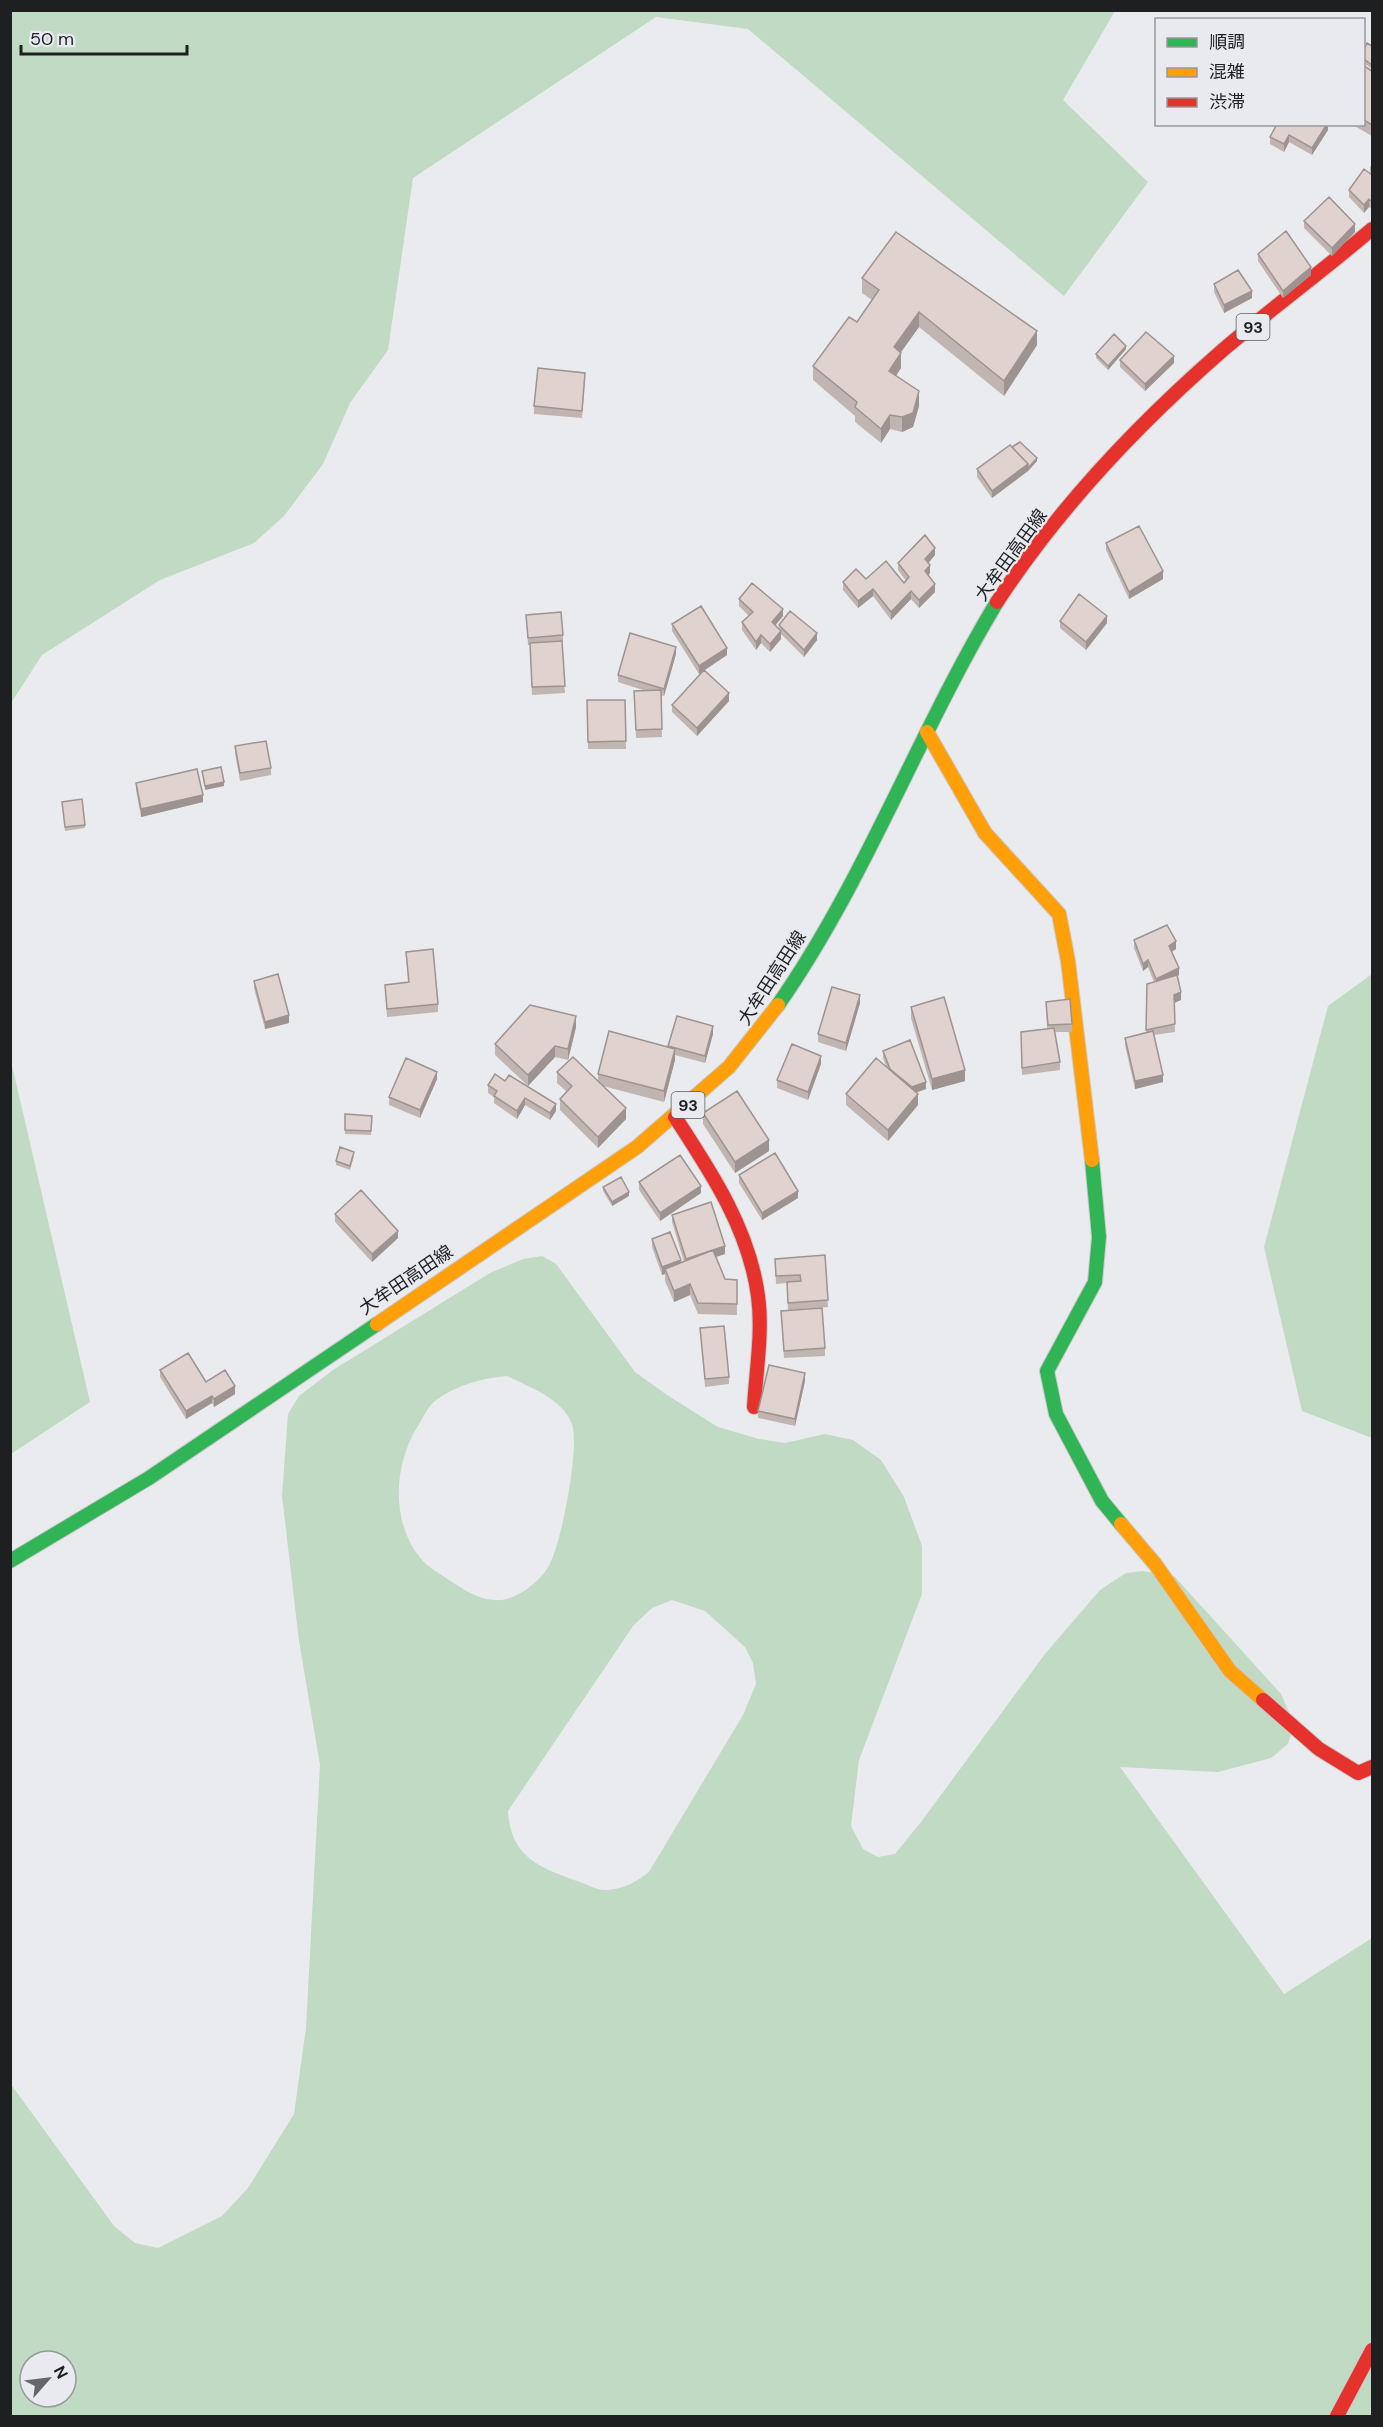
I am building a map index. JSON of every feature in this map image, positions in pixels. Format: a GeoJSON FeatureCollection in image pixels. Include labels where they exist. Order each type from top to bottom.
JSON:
{"type":"FeatureCollection","features":[{"type":"Feature","properties":{"kind":"main road","name":"大牟田高田線"},"geometry":{"type":"LineString","coordinates":[[10,1561],[149,1478],[637,1147],[675,1117],[753,1040],[797,978],[832,919],[927,732],[996,603],[1020,567],[1090,480],[1138,430],[1230,344],[1372,229]]}},
{"type":"Feature","properties":{"kind":"main road"},"geometry":{"type":"LineString","coordinates":[[927,732],[985,832],[1059,914],[1068,961],[1093,1163],[1099,1237],[1095,1282],[1047,1371],[1056,1414],[1102,1501],[1155,1564],[1230,1671],[1319,1749],[1358,1773],[1372,1767]]}},
{"type":"Feature","properties":{"kind":"main road"},"geometry":{"type":"LineString","coordinates":[[675,1117],[713,1174],[750,1253],[758,1298],[754,1407]]}},
{"type":"Feature","properties":{"kind":"main road"},"geometry":{"type":"LineString","coordinates":[[1337,2416],[1372,2350]]}},
{"type":"Feature","properties":{"kind":"green space"},"geometry":{"type":"Polygon","coordinates":[[[11,10],[1115,11],[1063,100],[1148,182],[1064,296],[748,29],[656,17],[413,178],[388,350],[350,403],[323,464],[284,516],[254,543],[160,580],[42,655],[11,703],[11,10]]]}},
{"type":"Feature","properties":{"kind":"green space"},"geometry":{"type":"Polygon","coordinates":[[[1372,974],[1372,1438],[1302,1411],[1264,1247],[1328,1006],[1372,974]]]}},
{"type":"Feature","properties":{"kind":"green space"},"geometry":{"type":"Polygon","coordinates":[[[11,1061],[90,1402],[10,1454],[11,1061]]]}},
{"type":"Feature","properties":{"kind":"green space"},"geometry":{"type":"Polygon","coordinates":[[[542,1256],[556,1264],[635,1372],[718,1427],[759,1439],[785,1443],[825,1434],[853,1440],[881,1460],[904,1497],[922,1546],[922,1594],[859,1760],[851,1826],[863,1849],[878,1857],[895,1854],[1045,1654],[1100,1590],[1126,1573],[1143,1571],[1174,1576],[1281,1694],[1294,1724],[1288,1744],[1271,1758],[1218,1772],[1120,1767],[1284,1994],[1372,1938],[1372,2416],[11,2416],[10,2083],[114,2226],[135,2243],[158,2248],[222,2216],[248,2188],[294,2114],[306,2028],[320,1765],[299,1641],[282,1496],[288,1414],[299,1396],[333,1370],[490,1273],[523,1259],[542,1256]],[[507,1376],[488,1378],[452,1390],[433,1403],[426,1412],[409,1442],[403,1460],[399,1497],[401,1516],[406,1534],[415,1551],[427,1565],[476,1596],[502,1600],[524,1591],[547,1569],[558,1541],[568,1498],[574,1436],[572,1424],[561,1407],[535,1389],[507,1376]],[[672,1600],[652,1608],[633,1626],[508,1811],[510,1827],[515,1839],[529,1858],[550,1871],[603,1890],[624,1887],[649,1872],[743,1715],[756,1684],[753,1663],[745,1647],[705,1611],[672,1600]]]}},
{"type":"Feature","properties":{"kind":"building"},"geometry":{"type":"Polygon","coordinates":[[[1367,43],[1372,46],[1372,65],[1365,60],[1367,43]]]}},
{"type":"Feature","properties":{"kind":"building"},"geometry":{"type":"Polygon","coordinates":[[[1365,67],[1372,71],[1372,125],[1365,121],[1365,67]]]}},
{"type":"Feature","properties":{"kind":"building"},"geometry":{"type":"Polygon","coordinates":[[[1276,126],[1326,126],[1312,148],[1289,135],[1284,144],[1270,137],[1276,126]]]}},
{"type":"Feature","properties":{"kind":"building"},"geometry":{"type":"Polygon","coordinates":[[[1364,169],[1372,175],[1372,202],[1369,199],[1364,205],[1349,190],[1364,169]]]}},
{"type":"Feature","properties":{"kind":"building"},"geometry":{"type":"Polygon","coordinates":[[[1329,197],[1355,224],[1332,248],[1304,221],[1329,197]]]}},
{"type":"Feature","properties":{"kind":"building"},"geometry":{"type":"Polygon","coordinates":[[[1286,231],[1311,267],[1283,291],[1258,254],[1286,231]]]}},
{"type":"Feature","properties":{"kind":"building"},"geometry":{"type":"Polygon","coordinates":[[[896,232],[1037,331],[1004,381],[919,312],[894,347],[901,353],[889,371],[919,391],[913,413],[902,417],[890,415],[881,429],[855,407],[857,402],[813,366],[849,317],[857,322],[879,290],[862,278],[896,232]]]}},
{"type":"Feature","properties":{"kind":"building"},"geometry":{"type":"Polygon","coordinates":[[[1238,270],[1252,291],[1224,305],[1214,284],[1238,270]]]}},
{"type":"Feature","properties":{"kind":"building"},"geometry":{"type":"Polygon","coordinates":[[[1146,332],[1174,356],[1145,384],[1120,360],[1146,332]]]}},
{"type":"Feature","properties":{"kind":"building"},"geometry":{"type":"Polygon","coordinates":[[[1114,334],[1126,346],[1108,366],[1096,354],[1114,334]]]}},
{"type":"Feature","properties":{"kind":"building"},"geometry":{"type":"Polygon","coordinates":[[[538,368],[585,373],[582,411],[534,406],[538,368]]]}},
{"type":"Feature","properties":{"kind":"building"},"geometry":{"type":"Polygon","coordinates":[[[1020,442],[1037,458],[1028,468],[1028,464],[1012,447],[1020,442]]]}},
{"type":"Feature","properties":{"kind":"building"},"geometry":{"type":"Polygon","coordinates":[[[1010,445],[1028,464],[992,491],[977,469],[1010,445]]]}},
{"type":"Feature","properties":{"kind":"building"},"geometry":{"type":"Polygon","coordinates":[[[1139,526],[1163,571],[1129,592],[1106,543],[1139,526]]]}},
{"type":"Feature","properties":{"kind":"building"},"geometry":{"type":"Polygon","coordinates":[[[925,535],[935,548],[925,559],[930,565],[925,571],[935,584],[919,600],[911,591],[891,612],[873,589],[858,601],[843,582],[856,569],[866,579],[886,561],[904,583],[909,577],[898,563],[925,535]]]}},
{"type":"Feature","properties":{"kind":"building"},"geometry":{"type":"Polygon","coordinates":[[[752,583],[783,609],[772,622],[781,631],[770,644],[761,635],[756,642],[742,622],[753,612],[739,599],[752,583]]]}},
{"type":"Feature","properties":{"kind":"building"},"geometry":{"type":"Polygon","coordinates":[[[1079,594],[1107,616],[1086,642],[1060,621],[1079,594]]]}},
{"type":"Feature","properties":{"kind":"building"},"geometry":{"type":"Polygon","coordinates":[[[701,606],[727,648],[699,666],[672,624],[701,606]]]}},
{"type":"Feature","properties":{"kind":"building"},"geometry":{"type":"Polygon","coordinates":[[[790,611],[817,633],[804,650],[779,625],[790,611]]]}},
{"type":"Feature","properties":{"kind":"building"},"geometry":{"type":"Polygon","coordinates":[[[561,612],[563,635],[528,638],[526,615],[561,612]]]}},
{"type":"Feature","properties":{"kind":"building"},"geometry":{"type":"Polygon","coordinates":[[[630,633],[676,647],[664,689],[618,675],[630,633]]]}},
{"type":"Feature","properties":{"kind":"building"},"geometry":{"type":"Polygon","coordinates":[[[562,641],[565,686],[532,687],[530,643],[562,641]]]}},
{"type":"Feature","properties":{"kind":"building"},"geometry":{"type":"Polygon","coordinates":[[[704,670],[729,693],[697,728],[672,705],[704,670]]]}},
{"type":"Feature","properties":{"kind":"building"},"geometry":{"type":"Polygon","coordinates":[[[661,690],[662,729],[636,730],[634,691],[661,690]]]}},
{"type":"Feature","properties":{"kind":"building"},"geometry":{"type":"Polygon","coordinates":[[[587,700],[625,700],[626,741],[588,742],[587,700]]]}},
{"type":"Feature","properties":{"kind":"building"},"geometry":{"type":"Polygon","coordinates":[[[266,741],[271,768],[240,773],[235,746],[266,741]]]}},
{"type":"Feature","properties":{"kind":"building"},"geometry":{"type":"Polygon","coordinates":[[[221,767],[224,782],[205,786],[202,771],[221,767]]]}},
{"type":"Feature","properties":{"kind":"building"},"geometry":{"type":"Polygon","coordinates":[[[197,769],[203,795],[141,809],[136,783],[197,769]]]}},
{"type":"Feature","properties":{"kind":"building"},"geometry":{"type":"Polygon","coordinates":[[[82,799],[85,825],[65,827],[62,802],[82,799]]]}},
{"type":"Feature","properties":{"kind":"building"},"geometry":{"type":"Polygon","coordinates":[[[1167,925],[1176,941],[1169,946],[1179,968],[1156,979],[1148,960],[1143,964],[1134,940],[1167,925]]]}},
{"type":"Feature","properties":{"kind":"building"},"geometry":{"type":"Polygon","coordinates":[[[433,949],[438,1004],[387,1009],[385,985],[409,982],[406,952],[433,949]]]}},
{"type":"Feature","properties":{"kind":"building"},"geometry":{"type":"Polygon","coordinates":[[[278,974],[289,1015],[265,1022],[254,981],[278,974]]]}},
{"type":"Feature","properties":{"kind":"building"},"geometry":{"type":"Polygon","coordinates":[[[1177,975],[1181,992],[1174,995],[1175,1024],[1146,1030],[1147,984],[1177,975]]]}},
{"type":"Feature","properties":{"kind":"building"},"geometry":{"type":"Polygon","coordinates":[[[832,987],[860,995],[846,1043],[818,1034],[832,987]]]}},
{"type":"Feature","properties":{"kind":"building"},"geometry":{"type":"Polygon","coordinates":[[[944,997],[965,1070],[932,1079],[911,1007],[944,997]]]}},
{"type":"Feature","properties":{"kind":"building"},"geometry":{"type":"Polygon","coordinates":[[[1070,999],[1072,1024],[1048,1025],[1046,1002],[1070,999]]]}},
{"type":"Feature","properties":{"kind":"building"},"geometry":{"type":"Polygon","coordinates":[[[530,1005],[576,1016],[568,1049],[555,1046],[528,1075],[495,1044],[530,1005]]]}},
{"type":"Feature","properties":{"kind":"building"},"geometry":{"type":"Polygon","coordinates":[[[677,1016],[713,1026],[705,1056],[668,1046],[677,1016]]]}},
{"type":"Feature","properties":{"kind":"building"},"geometry":{"type":"Polygon","coordinates":[[[1054,1028],[1060,1062],[1022,1068],[1021,1032],[1054,1028]]]}},
{"type":"Feature","properties":{"kind":"building"},"geometry":{"type":"Polygon","coordinates":[[[609,1031],[675,1049],[664,1091],[598,1074],[609,1031]]]}},
{"type":"Feature","properties":{"kind":"building"},"geometry":{"type":"Polygon","coordinates":[[[1153,1031],[1163,1075],[1135,1081],[1125,1038],[1153,1031]]]}},
{"type":"Feature","properties":{"kind":"building"},"geometry":{"type":"Polygon","coordinates":[[[910,1040],[926,1082],[912,1087],[890,1069],[883,1051],[910,1040]]]}},
{"type":"Feature","properties":{"kind":"building"},"geometry":{"type":"Polygon","coordinates":[[[792,1044],[821,1056],[808,1092],[777,1080],[792,1044]]]}},
{"type":"Feature","properties":{"kind":"building"},"geometry":{"type":"Polygon","coordinates":[[[573,1057],[626,1108],[598,1137],[560,1099],[572,1086],[557,1072],[573,1057]]]}},
{"type":"Feature","properties":{"kind":"building"},"geometry":{"type":"Polygon","coordinates":[[[406,1058],[437,1072],[420,1110],[389,1097],[406,1058]]]}},
{"type":"Feature","properties":{"kind":"building"},"geometry":{"type":"Polygon","coordinates":[[[876,1058],[918,1094],[888,1130],[846,1094],[876,1058]]]}},
{"type":"Feature","properties":{"kind":"building"},"geometry":{"type":"Polygon","coordinates":[[[495,1074],[505,1081],[509,1075],[556,1104],[550,1113],[525,1098],[517,1111],[494,1096],[497,1091],[488,1085],[495,1074]]]}},
{"type":"Feature","properties":{"kind":"building"},"geometry":{"type":"Polygon","coordinates":[[[737,1091],[769,1140],[735,1162],[703,1113],[737,1091]]]}},
{"type":"Feature","properties":{"kind":"building"},"geometry":{"type":"Polygon","coordinates":[[[345,1114],[372,1116],[371,1131],[345,1130],[345,1114]]]}},
{"type":"Feature","properties":{"kind":"building"},"geometry":{"type":"Polygon","coordinates":[[[340,1147],[354,1152],[350,1166],[336,1161],[340,1147]]]}},
{"type":"Feature","properties":{"kind":"building"},"geometry":{"type":"Polygon","coordinates":[[[775,1153],[798,1191],[762,1213],[739,1175],[775,1153]]]}},
{"type":"Feature","properties":{"kind":"building"},"geometry":{"type":"Polygon","coordinates":[[[680,1155],[701,1186],[660,1213],[639,1182],[680,1155]]]}},
{"type":"Feature","properties":{"kind":"building"},"geometry":{"type":"Polygon","coordinates":[[[621,1177],[629,1192],[612,1202],[603,1187],[621,1177]]]}},
{"type":"Feature","properties":{"kind":"building"},"geometry":{"type":"Polygon","coordinates":[[[361,1190],[398,1231],[372,1254],[335,1214],[361,1190]]]}},
{"type":"Feature","properties":{"kind":"building"},"geometry":{"type":"Polygon","coordinates":[[[711,1202],[725,1246],[686,1259],[672,1215],[711,1202]]]}},
{"type":"Feature","properties":{"kind":"building"},"geometry":{"type":"Polygon","coordinates":[[[670,1232],[681,1260],[662,1267],[652,1239],[670,1232]]]}},
{"type":"Feature","properties":{"kind":"building"},"geometry":{"type":"Polygon","coordinates":[[[713,1250],[725,1279],[737,1280],[737,1304],[698,1303],[690,1284],[674,1291],[665,1269],[713,1250]]]}},
{"type":"Feature","properties":{"kind":"building"},"geometry":{"type":"Polygon","coordinates":[[[825,1255],[828,1300],[788,1303],[787,1282],[801,1281],[800,1275],[776,1276],[775,1259],[825,1255]]]}},
{"type":"Feature","properties":{"kind":"building"},"geometry":{"type":"Polygon","coordinates":[[[822,1308],[825,1348],[784,1351],[781,1311],[822,1308]]]}},
{"type":"Feature","properties":{"kind":"building"},"geometry":{"type":"Polygon","coordinates":[[[724,1326],[729,1377],[705,1379],[700,1328],[724,1326]]]}},
{"type":"Feature","properties":{"kind":"building"},"geometry":{"type":"Polygon","coordinates":[[[188,1353],[206,1382],[225,1370],[235,1386],[214,1399],[212,1396],[186,1411],[160,1370],[188,1353]]]}},
{"type":"Feature","properties":{"kind":"building"},"geometry":{"type":"Polygon","coordinates":[[[769,1365],[805,1373],[795,1419],[758,1411],[769,1365]]]}},
{"type":"Feature","properties":{"kind":"traffic: fast"},"geometry":{"type":"LineString","coordinates":[[778,1005],[838,907],[942,703],[997,602]]}},
{"type":"Feature","properties":{"kind":"traffic: fast"},"geometry":{"type":"LineString","coordinates":[[1092,1160],[1099,1237],[1095,1282],[1047,1371],[1056,1414],[1102,1501],[1121,1524]]}},
{"type":"Feature","properties":{"kind":"traffic: fast"},"geometry":{"type":"LineString","coordinates":[[10,1561],[149,1478],[377,1324]]}},
{"type":"Feature","properties":{"kind":"traffic: slow"},"geometry":{"type":"LineString","coordinates":[[927,732],[985,833],[1059,914],[1068,961],[1092,1160]]}},
{"type":"Feature","properties":{"kind":"traffic: slow"},"geometry":{"type":"LineString","coordinates":[[377,1324],[637,1147],[729,1067],[778,1005]]}},
{"type":"Feature","properties":{"kind":"traffic: slow"},"geometry":{"type":"LineString","coordinates":[[1121,1524],[1155,1564],[1230,1671],[1263,1700]]}},
{"type":"Feature","properties":{"kind":"traffic: jam"},"geometry":{"type":"LineString","coordinates":[[997,602],[1021,567],[1074,500],[1161,406],[1224,349],[1372,229]]}},
{"type":"Feature","properties":{"kind":"traffic: jam"},"geometry":{"type":"LineString","coordinates":[[675,1117],[727,1202],[753,1271],[760,1323],[754,1407]]}},
{"type":"Feature","properties":{"kind":"traffic: jam"},"geometry":{"type":"LineString","coordinates":[[1263,1700],[1319,1749],[1358,1773],[1372,1767]]}},
{"type":"Feature","properties":{"kind":"traffic: jam"},"geometry":{"type":"LineString","coordinates":[[1337,2416],[1372,2350]]}}]}
